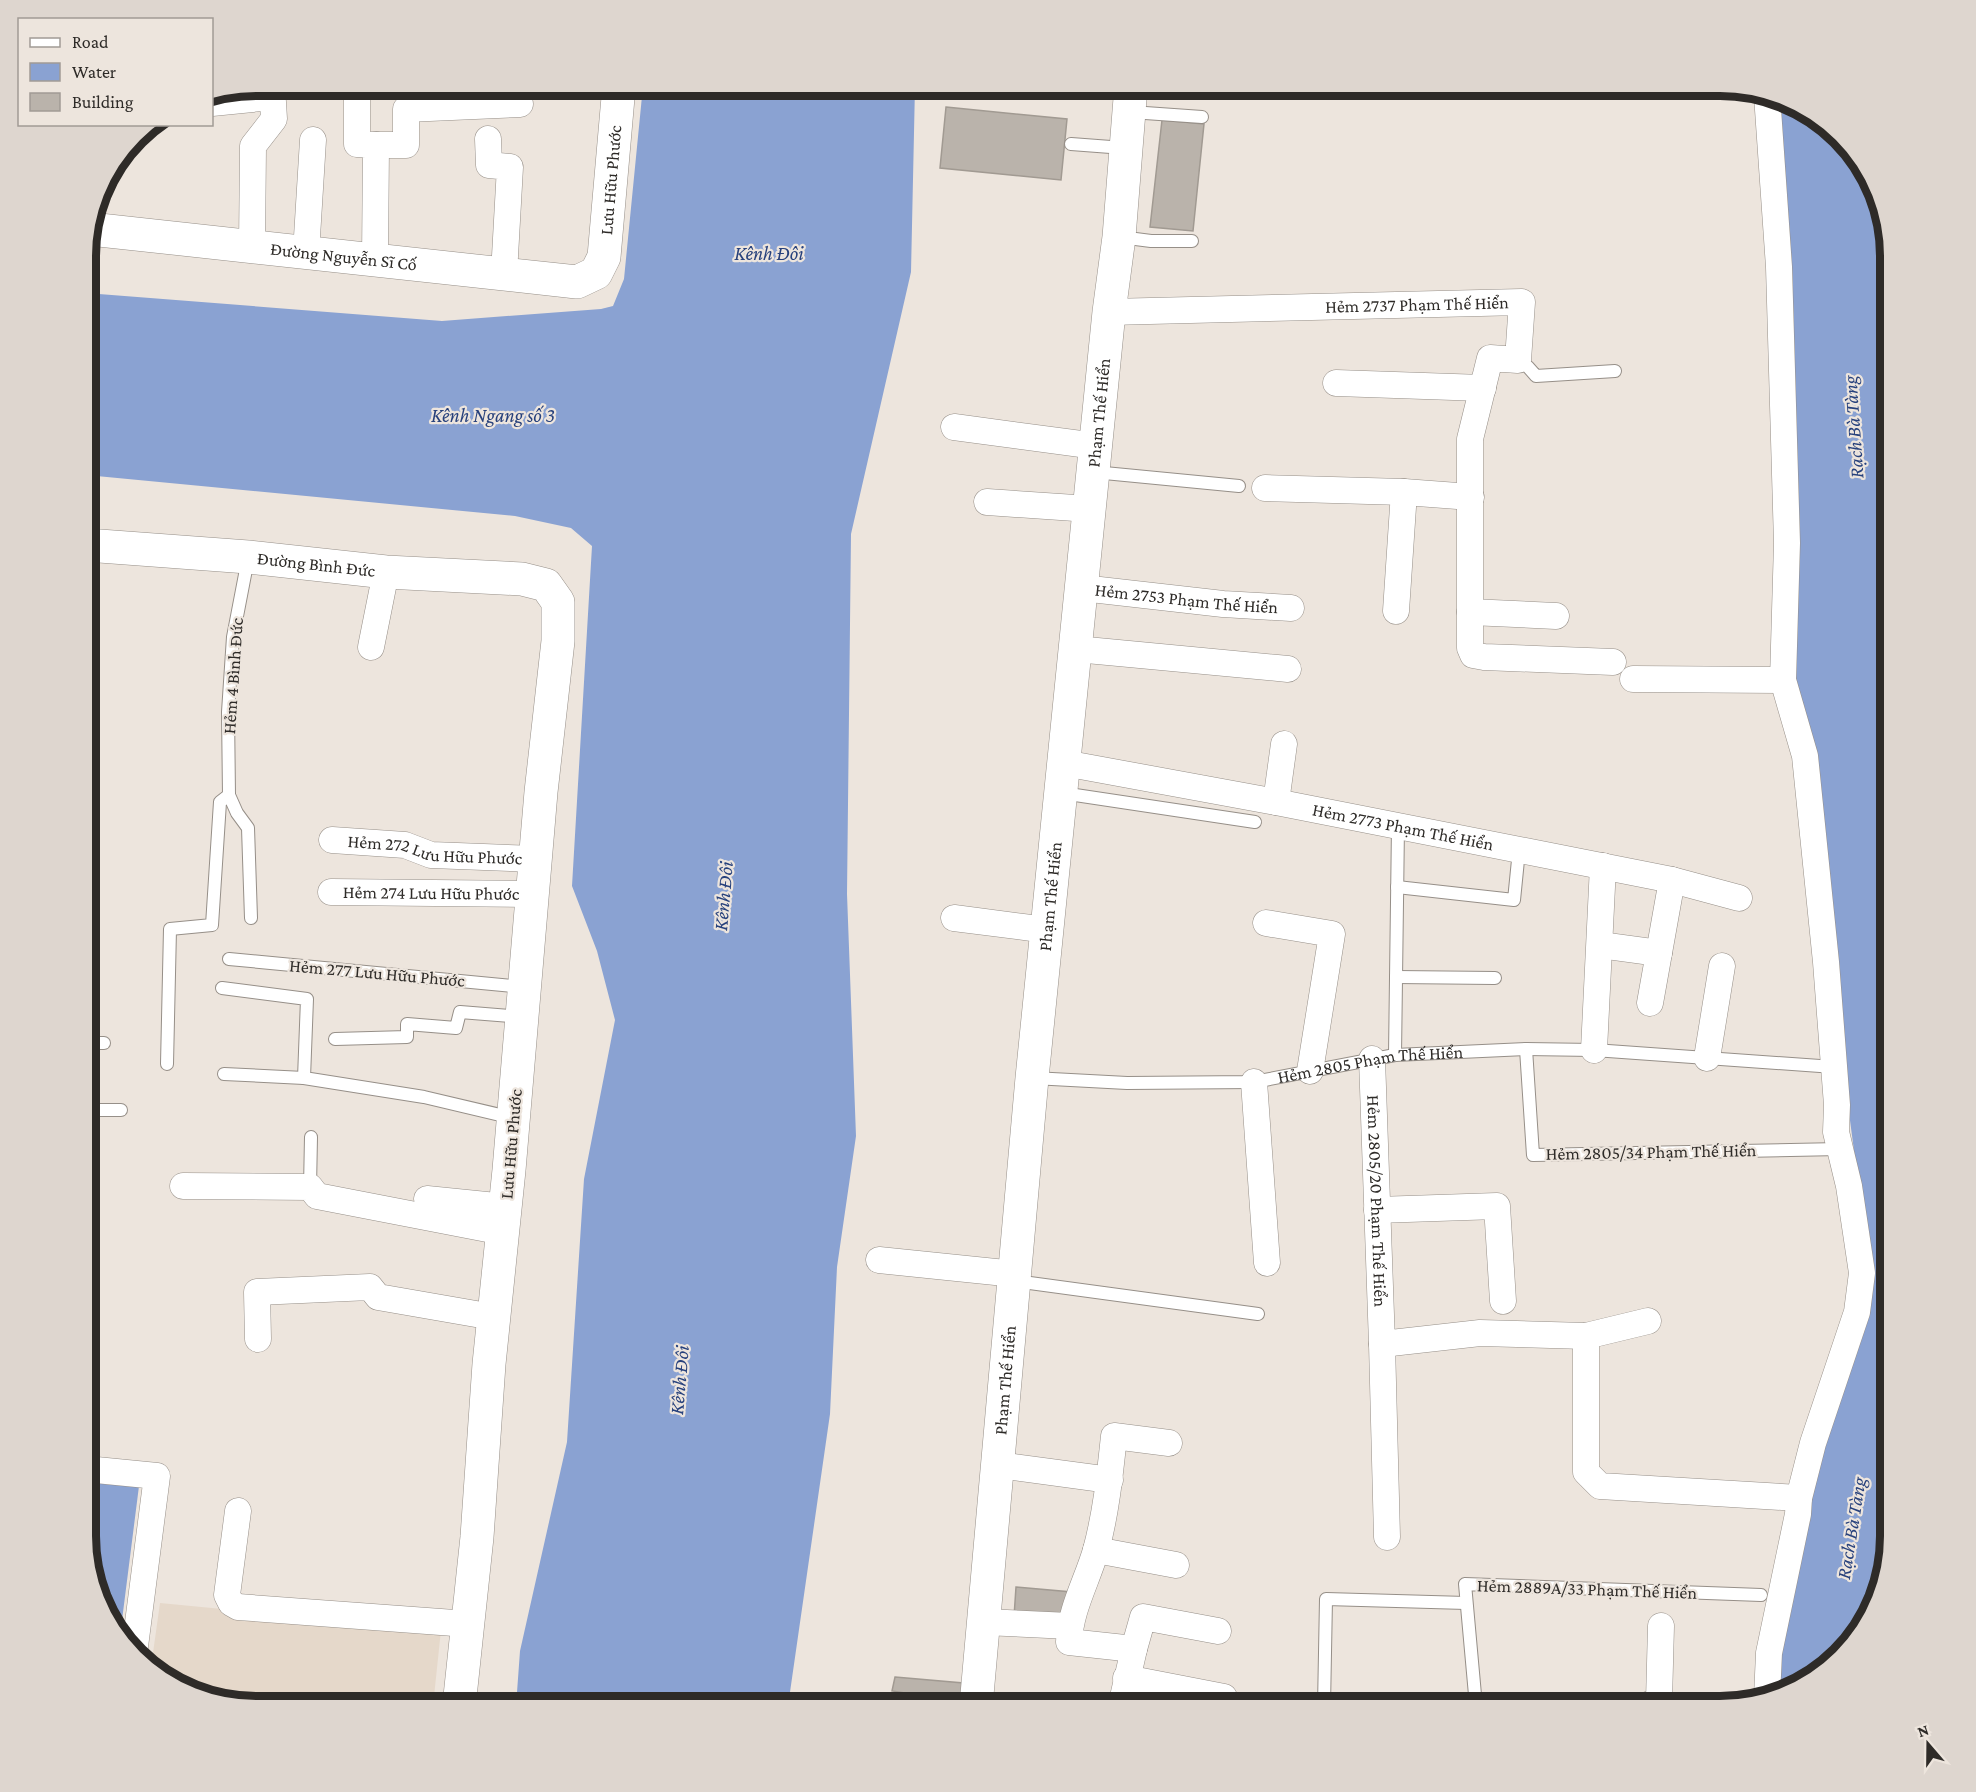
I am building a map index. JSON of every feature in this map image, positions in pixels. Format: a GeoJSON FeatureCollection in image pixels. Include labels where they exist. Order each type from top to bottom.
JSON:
{"type":"FeatureCollection","features":[{"type":"Feature","properties":{"kind":"street"},"geometry":{"type":"LineString","coordinates":[[252,247],[253,146],[274,119],[272,96]]}},
{"type":"Feature","properties":{"kind":"street"},"geometry":{"type":"LineString","coordinates":[[357,96],[357,144],[376,145],[405,145],[406,108],[519,104]]}},
{"type":"Feature","properties":{"kind":"street","name":"Lưu Hữu Phước"},"geometry":{"type":"LineString","coordinates":[[596,273],[604,257],[618,96]]}},
{"type":"Feature","properties":{"kind":"street"},"geometry":{"type":"LineString","coordinates":[[213,103],[244,97]]}},
{"type":"Feature","properties":{"kind":"street","name":"Phạm Thế Hiển"},"geometry":{"type":"LineString","coordinates":[[977,1696],[1032,1078],[1109,312],[1119,237],[1129,98]]}},
{"type":"Feature","properties":{"kind":"street"},"geometry":{"type":"LineString","coordinates":[[1767,103],[1779,267],[1783,399],[1786,543],[1783,681],[1805,756],[1826,962],[1837,1105],[1836,1132],[1849,1186],[1862,1273],[1857,1312],[1812,1443],[1799,1498],[1798,1514],[1770,1653],[1768,1689]]}},
{"type":"Feature","properties":{"kind":"street"},"geometry":{"type":"LineString","coordinates":[[488,139],[489,165],[510,167],[504,274]]}},
{"type":"Feature","properties":{"kind":"street"},"geometry":{"type":"LineString","coordinates":[[306,253],[314,140]]}},
{"type":"Feature","properties":{"kind":"street"},"geometry":{"type":"LineString","coordinates":[[375,260],[376,145]]}},
{"type":"Feature","properties":{"kind":"street","name":"Đường Nguyễn Sĩ Cố"},"geometry":{"type":"LineString","coordinates":[[98,231],[577,282],[596,273]]}},
{"type":"Feature","properties":{"kind":"street","name":"Hẻm 2737 Phạm Thế Hiển"},"geometry":{"type":"LineString","coordinates":[[1109,312],[1522,302],[1518,360]]}},
{"type":"Feature","properties":{"kind":"street"},"geometry":{"type":"LineString","coordinates":[[1518,360],[1490,358],[1470,439],[1470,648],[1473,655],[1613,662]]}},
{"type":"Feature","properties":{"kind":"street"},"geometry":{"type":"LineString","coordinates":[[1336,383],[1483,388]]}},
{"type":"Feature","properties":{"kind":"street"},"geometry":{"type":"LineString","coordinates":[[954,427],[1095,459]]}},
{"type":"Feature","properties":{"kind":"street"},"geometry":{"type":"LineString","coordinates":[[1265,488],[1404,492],[1471,497]]}},
{"type":"Feature","properties":{"kind":"street"},"geometry":{"type":"LineString","coordinates":[[1396,611],[1404,492]]}},
{"type":"Feature","properties":{"kind":"street"},"geometry":{"type":"LineString","coordinates":[[987,502],[1090,509]]}},
{"type":"Feature","properties":{"kind":"street","name":"Đường Bình Đức"},"geometry":{"type":"LineString","coordinates":[[96,546],[386,572],[522,579],[546,585]]}},
{"type":"Feature","properties":{"kind":"street"},"geometry":{"type":"LineString","coordinates":[[371,647],[386,572]]}},
{"type":"Feature","properties":{"kind":"street","name":"Lưu Hữu Phước"},"geometry":{"type":"LineString","coordinates":[[460,1696],[477,1537],[494,1317],[514,1119],[532,894],[558,641],[558,602],[546,585]]}},
{"type":"Feature","properties":{"kind":"street","name":"Hẻm 2753 Phạm Thế Hiển"},"geometry":{"type":"LineString","coordinates":[[1082,588],[1223,604],[1291,608]]}},
{"type":"Feature","properties":{"kind":"street"},"geometry":{"type":"LineString","coordinates":[[1470,612],[1556,616]]}},
{"type":"Feature","properties":{"kind":"street"},"geometry":{"type":"LineString","coordinates":[[1076,649],[1288,669]]}},
{"type":"Feature","properties":{"kind":"street"},"geometry":{"type":"LineString","coordinates":[[1633,679],[1783,681]]}},
{"type":"Feature","properties":{"kind":"street"},"geometry":{"type":"LineString","coordinates":[[1276,802],[1284,744]]}},
{"type":"Feature","properties":{"kind":"street","name":"Hẻm 2773 Phạm Thế Hiển"},"geometry":{"type":"LineString","coordinates":[[1063,778],[1276,802],[1672,880],[1740,898]]}},
{"type":"Feature","properties":{"kind":"street","name":"Hẻm 272 Lưu Hữu Phước"},"geometry":{"type":"LineString","coordinates":[[332,840],[405,845],[431,855],[536,859]]}},
{"type":"Feature","properties":{"kind":"street"},"geometry":{"type":"LineString","coordinates":[[1594,1050],[1603,867]]}},
{"type":"Feature","properties":{"kind":"street"},"geometry":{"type":"LineString","coordinates":[[1650,1003],[1672,880]]}},
{"type":"Feature","properties":{"kind":"street","name":"Hẻm 274 Lưu Hữu Phước"},"geometry":{"type":"LineString","coordinates":[[331,892],[532,894]]}},
{"type":"Feature","properties":{"kind":"street"},"geometry":{"type":"LineString","coordinates":[[954,918],[1047,930]]}},
{"type":"Feature","properties":{"kind":"street"},"geometry":{"type":"LineString","coordinates":[[1266,923],[1332,934],[1310,1071]]}},
{"type":"Feature","properties":{"kind":"street"},"geometry":{"type":"LineString","coordinates":[[1600,945],[1659,953]]}},
{"type":"Feature","properties":{"kind":"street"},"geometry":{"type":"LineString","coordinates":[[1707,1058],[1722,966]]}},
{"type":"Feature","properties":{"kind":"street","name":"Hẻm 2805/20 Phạm Thế Hiển"},"geometry":{"type":"LineString","coordinates":[[1384,1057],[1377,1210],[1387,1537]]}},
{"type":"Feature","properties":{"kind":"street"},"geometry":{"type":"LineString","coordinates":[[1254,1082],[1267,1263]]}},
{"type":"Feature","properties":{"kind":"street"},"geometry":{"type":"LineString","coordinates":[[183,1186],[310,1187],[317,1196],[504,1219]]}},
{"type":"Feature","properties":{"kind":"street"},"geometry":{"type":"LineString","coordinates":[[427,1199],[504,1219]]}},
{"type":"Feature","properties":{"kind":"street"},"geometry":{"type":"LineString","coordinates":[[1377,1210],[1497,1206],[1503,1301]]}},
{"type":"Feature","properties":{"kind":"street"},"geometry":{"type":"LineString","coordinates":[[879,1260],[1014,1277]]}},
{"type":"Feature","properties":{"kind":"street"},"geometry":{"type":"LineString","coordinates":[[258,1338],[257,1292],[370,1287],[378,1297],[494,1317]]}},
{"type":"Feature","properties":{"kind":"street"},"geometry":{"type":"LineString","coordinates":[[1382,1344],[1480,1333],[1586,1336],[1648,1321]]}},
{"type":"Feature","properties":{"kind":"street"},"geometry":{"type":"LineString","coordinates":[[1586,1336],[1586,1472],[1600,1486],[1799,1498]]}},
{"type":"Feature","properties":{"kind":"street"},"geometry":{"type":"LineString","coordinates":[[1134,1648],[1069,1642],[1070,1626],[1096,1550],[1110,1480],[1114,1437],[1168,1443]]}},
{"type":"Feature","properties":{"kind":"street"},"geometry":{"type":"LineString","coordinates":[[998,1465],[1110,1480]]}},
{"type":"Feature","properties":{"kind":"street"},"geometry":{"type":"LineString","coordinates":[[96,1470],[157,1476],[136,1641]]}},
{"type":"Feature","properties":{"kind":"street"},"geometry":{"type":"LineString","coordinates":[[238,1511],[227,1595],[231,1603],[238,1607],[468,1624]]}},
{"type":"Feature","properties":{"kind":"street"},"geometry":{"type":"LineString","coordinates":[[1096,1550],[1176,1565]]}},
{"type":"Feature","properties":{"kind":"street"},"geometry":{"type":"LineString","coordinates":[[1123,1696],[1143,1617],[1218,1631]]}},
{"type":"Feature","properties":{"kind":"street"},"geometry":{"type":"LineString","coordinates":[[984,1622],[1070,1626]]}},
{"type":"Feature","properties":{"kind":"street"},"geometry":{"type":"LineString","coordinates":[[1659,1696],[1660,1626]]}},
{"type":"Feature","properties":{"kind":"street"},"geometry":{"type":"LineString","coordinates":[[1126,1678],[1219,1696]]}},
{"type":"Feature","properties":{"kind":"lane"},"geometry":{"type":"LineString","coordinates":[[1129,98],[1202,117]]}},
{"type":"Feature","properties":{"kind":"lane"},"geometry":{"type":"LineString","coordinates":[[1071,144],[1125,148]]}},
{"type":"Feature","properties":{"kind":"lane"},"geometry":{"type":"LineString","coordinates":[[1119,237],[1152,241],[1192,241]]}},
{"type":"Feature","properties":{"kind":"lane"},"geometry":{"type":"LineString","coordinates":[[1518,360],[1536,376],[1615,371]]}},
{"type":"Feature","properties":{"kind":"lane"},"geometry":{"type":"LineString","coordinates":[[1095,459],[1239,486]]}},
{"type":"Feature","properties":{"kind":"lane","name":"Hẻm 4 Bình Đức"},"geometry":{"type":"LineString","coordinates":[[248,558],[233,637],[228,712],[229,795],[237,813],[248,828],[251,918]]}},
{"type":"Feature","properties":{"kind":"lane"},"geometry":{"type":"LineString","coordinates":[[1063,778],[1255,822]]}},
{"type":"Feature","properties":{"kind":"lane","name":"Hẻm 4 Bình Đức"},"geometry":{"type":"LineString","coordinates":[[167,1064],[170,929],[212,926],[220,802],[229,795]]}},
{"type":"Feature","properties":{"kind":"lane"},"geometry":{"type":"LineString","coordinates":[[1384,1057],[1396,977],[1398,826]]}},
{"type":"Feature","properties":{"kind":"lane"},"geometry":{"type":"LineString","coordinates":[[1397,887],[1514,900],[1519,850]]}},
{"type":"Feature","properties":{"kind":"lane","name":"Hẻm 277 Lưu Hữu Phước"},"geometry":{"type":"LineString","coordinates":[[229,959],[524,1002]]}},
{"type":"Feature","properties":{"kind":"lane"},"geometry":{"type":"LineString","coordinates":[[1396,977],[1495,978]]}},
{"type":"Feature","properties":{"kind":"lane"},"geometry":{"type":"LineString","coordinates":[[222,988],[307,999],[304,1078]]}},
{"type":"Feature","properties":{"kind":"lane"},"geometry":{"type":"LineString","coordinates":[[335,1039],[406,1037],[407,1024],[456,1028],[460,1012],[524,1002]]}},
{"type":"Feature","properties":{"kind":"lane"},"geometry":{"type":"LineString","coordinates":[[96,1043],[104,1043]]}},
{"type":"Feature","properties":{"kind":"lane","name":"Hẻm 2805 Phạm Thế Hiển"},"geometry":{"type":"LineString","coordinates":[[1032,1078],[1127,1083],[1254,1082],[1384,1057],[1526,1049],[1594,1050],[1834,1067]]}},
{"type":"Feature","properties":{"kind":"lane","name":"Hẻm 2805/34 Phạm Thế Hiển"},"geometry":{"type":"LineString","coordinates":[[1526,1049],[1533,1155],[1840,1149]]}},
{"type":"Feature","properties":{"kind":"lane"},"geometry":{"type":"LineString","coordinates":[[224,1074],[304,1078],[424,1097],[514,1119]]}},
{"type":"Feature","properties":{"kind":"lane"},"geometry":{"type":"LineString","coordinates":[[96,1110],[121,1110]]}},
{"type":"Feature","properties":{"kind":"lane"},"geometry":{"type":"LineString","coordinates":[[310,1187],[311,1137]]}},
{"type":"Feature","properties":{"kind":"lane"},"geometry":{"type":"LineString","coordinates":[[1014,1277],[1258,1314]]}},
{"type":"Feature","properties":{"kind":"lane","name":"Hẻm 2889A/33 Phạm Thế Hiển"},"geometry":{"type":"LineString","coordinates":[[1475,1696],[1465,1584],[1761,1595]]}},
{"type":"Feature","properties":{"kind":"lane"},"geometry":{"type":"LineString","coordinates":[[1324,1696],[1326,1599],[1466,1603]]}},
{"type":"Feature","properties":{"kind":"shaded area"},"geometry":{"type":"Polygon","coordinates":[[[160,1603],[441,1630],[434,1696],[246,1696],[225,1693],[195,1684],[167,1669],[152,1657],[160,1603]]]}},
{"type":"Feature","properties":{"kind":"water","name":"Kênh Đôi"},"geometry":{"type":"Polygon","coordinates":[[[642,96],[915,96],[911,272],[851,534],[847,894],[856,1136],[837,1267],[830,1414],[789,1696],[517,1696],[520,1651],[567,1442],[584,1179],[615,1020],[597,951],[572,886],[592,546],[571,528],[515,516],[96,476],[96,294],[442,321],[601,309],[613,306],[624,279],[642,96]]]}},
{"type":"Feature","properties":{"kind":"water","name":"Rạch Bà Tàng"},"geometry":{"type":"Polygon","coordinates":[[[1780,108],[1809,123],[1825,136],[1853,167],[1872,205],[1880,246],[1880,1546],[1872,1587],[1853,1625],[1833,1649],[1809,1669],[1776,1686],[1790,1571],[1830,1417],[1857,1351],[1855,1158],[1790,668],[1780,108]]]}},
{"type":"Feature","properties":{"kind":"water"},"geometry":{"type":"Polygon","coordinates":[[[96,1484],[139,1486],[122,1623],[108,1597],[99,1567],[96,1546],[96,1484]]]}},
{"type":"Feature","properties":{"kind":"building"},"geometry":{"type":"Polygon","coordinates":[[[946,107],[1067,119],[1061,180],[940,168],[946,107]]]}},
{"type":"Feature","properties":{"kind":"building"},"geometry":{"type":"Polygon","coordinates":[[[1162,120],[1204,124],[1193,231],[1150,227],[1162,120]]]}},
{"type":"Feature","properties":{"kind":"building"},"geometry":{"type":"Polygon","coordinates":[[[1016,1587],[1072,1592],[1069,1623],[1014,1617],[1016,1587]]]}},
{"type":"Feature","properties":{"kind":"building"},"geometry":{"type":"Polygon","coordinates":[[[895,1677],[975,1684],[976,1696],[924,1696],[892,1691],[895,1677]]]}},
{"type":"Feature","properties":{"kind":"water label","name":"Kênh Ngang số 3"},"geometry":{"type":"Point","coordinates":[493,415]}}]}
